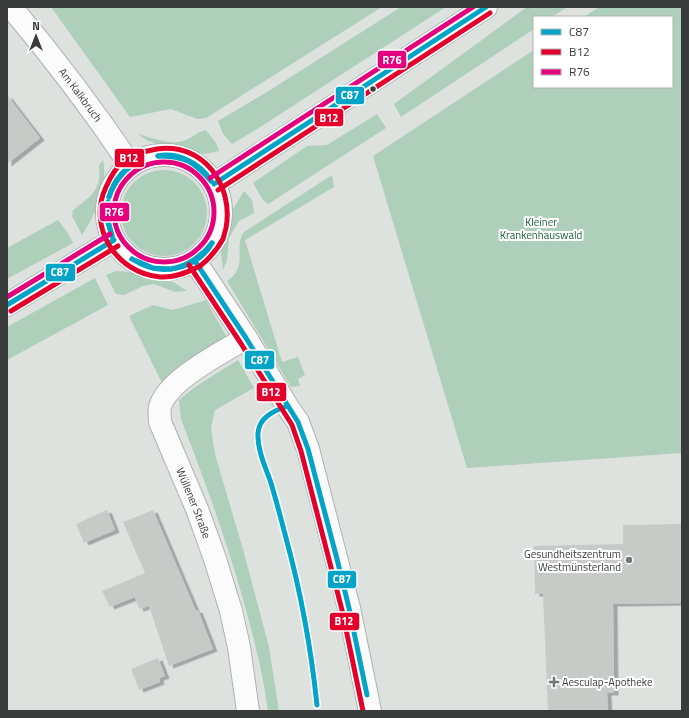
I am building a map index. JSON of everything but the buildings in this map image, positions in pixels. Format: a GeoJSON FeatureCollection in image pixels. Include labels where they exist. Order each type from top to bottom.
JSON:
{"type":"FeatureCollection","features":[{"type":"Feature","properties":{"kind":"street","name":"Am Kalkbruch"},"geometry":{"type":"LineString","coordinates":[[11,7],[51,55],[131,166]]}},
{"type":"Feature","properties":{"kind":"street"},"geometry":{"type":"LineString","coordinates":[[214,184],[486,7]]}},
{"type":"Feature","properties":{"kind":"street"},"geometry":{"type":"LineString","coordinates":[[170,155],[188,159],[203,169],[214,184],[221,200],[222,217],[218,234],[208,249],[195,261],[179,268],[160,270],[143,266],[127,256],[114,240],[108,226],[106,208],[111,190],[121,174],[135,163],[152,156],[170,155]]}},
{"type":"Feature","properties":{"kind":"street"},"geometry":{"type":"LineString","coordinates":[[7,305],[114,240]]}},
{"type":"Feature","properties":{"kind":"street"},"geometry":{"type":"LineString","coordinates":[[195,261],[246,338],[298,422],[308,449],[349,608],[370,711]]}},
{"type":"Feature","properties":{"kind":"street","name":"Wüllener Straße"},"geometry":{"type":"LineString","coordinates":[[246,338],[200,366],[172,387],[164,396],[160,408],[160,422],[197,509],[215,559],[231,611],[239,647],[248,711]]}},
{"type":"Feature","properties":{"kind":"green space"},"geometry":{"type":"Polygon","coordinates":[[[51,7],[382,7],[206,118],[197,119],[171,109],[130,117],[51,7]]]}},
{"type":"Feature","properties":{"kind":"green space"},"geometry":{"type":"Polygon","coordinates":[[[401,7],[446,7],[232,144],[223,134],[218,121],[267,92],[401,7]]]}},
{"type":"Feature","properties":{"kind":"green space"},"geometry":{"type":"Polygon","coordinates":[[[527,7],[567,7],[554,16],[533,16],[533,30],[401,117],[394,104],[527,7]]]}},
{"type":"Feature","properties":{"kind":"green space","name":"Kleiner Krankenhauswald"},"geometry":{"type":"Polygon","coordinates":[[[599,7],[682,7],[682,453],[467,468],[373,156],[533,51],[533,88],[673,88],[673,16],[586,16],[599,7]]]}},
{"type":"Feature","properties":{"kind":"green space"},"geometry":{"type":"Polygon","coordinates":[[[377,114],[386,128],[268,204],[263,200],[253,183],[307,146],[327,145],[377,114]]]}},
{"type":"Feature","properties":{"kind":"green space"},"geometry":{"type":"Polygon","coordinates":[[[206,130],[216,143],[219,151],[205,154],[165,146],[148,141],[138,134],[162,141],[180,142],[206,130]]]}},
{"type":"Feature","properties":{"kind":"green space"},"geometry":{"type":"Polygon","coordinates":[[[103,160],[103,190],[97,209],[82,235],[72,216],[73,210],[85,201],[97,187],[99,181],[99,166],[103,160]]]}},
{"type":"Feature","properties":{"kind":"green space"},"geometry":{"type":"Polygon","coordinates":[[[164,170],[180,174],[194,183],[203,197],[207,213],[203,229],[194,243],[180,252],[164,256],[148,252],[134,243],[125,229],[121,213],[125,197],[134,183],[148,174],[164,170]]]}},
{"type":"Feature","properties":{"kind":"green space"},"geometry":{"type":"Polygon","coordinates":[[[332,175],[334,187],[245,240],[282,362],[298,357],[305,375],[298,379],[300,386],[291,387],[227,281],[234,275],[238,267],[240,242],[244,232],[332,175]]]}},
{"type":"Feature","properties":{"kind":"green space"},"geometry":{"type":"Polygon","coordinates":[[[244,191],[252,200],[254,213],[239,221],[229,238],[227,260],[223,270],[221,251],[232,211],[244,191]]]}},
{"type":"Feature","properties":{"kind":"green space"},"geometry":{"type":"Polygon","coordinates":[[[58,220],[73,243],[7,279],[7,248],[58,220]]]}},
{"type":"Feature","properties":{"kind":"green space"},"geometry":{"type":"Polygon","coordinates":[[[116,271],[131,272],[173,282],[187,291],[175,292],[154,284],[143,286],[124,295],[116,294],[106,275],[116,271]]]}},
{"type":"Feature","properties":{"kind":"green space"},"geometry":{"type":"Polygon","coordinates":[[[95,278],[108,305],[7,360],[7,327],[95,278]]]}},
{"type":"Feature","properties":{"kind":"green space"},"geometry":{"type":"Polygon","coordinates":[[[206,300],[227,338],[180,367],[162,383],[129,316],[153,305],[173,310],[206,300]]]}},
{"type":"Feature","properties":{"kind":"green space"},"geometry":{"type":"Polygon","coordinates":[[[238,360],[254,388],[215,410],[211,427],[215,454],[244,553],[269,647],[279,711],[268,711],[257,651],[228,548],[181,419],[179,400],[195,387],[238,360]]]}},
{"type":"Feature","properties":{"kind":"transit line","name":"R76"},"geometry":{"type":"LineString","coordinates":[[210,178],[473,7]]}},
{"type":"Feature","properties":{"kind":"transit line","name":"C87"},"geometry":{"type":"LineString","coordinates":[[214,184],[486,7]]}},
{"type":"Feature","properties":{"kind":"transit line","name":"B12"},"geometry":{"type":"LineString","coordinates":[[218,190],[490,13]]}},
{"type":"Feature","properties":{"kind":"transit line","name":"B12"},"geometry":{"type":"LineString","coordinates":[[198,267],[170,277],[144,274],[130,267],[109,246],[103,232],[100,217],[101,202],[111,177],[123,162],[135,155],[148,151],[157,149],[174,149],[188,152],[201,160],[212,170],[220,182],[225,197],[227,212],[226,228],[223,239],[218,247],[199,267]]}},
{"type":"Feature","properties":{"kind":"transit line","name":"C87"},"geometry":{"type":"LineString","coordinates":[[158,156],[173,156],[188,160],[201,169],[211,181]]}},
{"type":"Feature","properties":{"kind":"transit line","name":"C87"},"geometry":{"type":"LineString","coordinates":[[158,156],[175,157],[188,161],[194,164],[211,181]]}},
{"type":"Feature","properties":{"kind":"transit line","name":"C87"},"geometry":{"type":"LineString","coordinates":[[109,197],[117,179],[131,165],[143,159]]}},
{"type":"Feature","properties":{"kind":"transit line","name":"C87"},"geometry":{"type":"LineString","coordinates":[[109,197],[114,185],[126,170],[143,159]]}},
{"type":"Feature","properties":{"kind":"transit line","name":"R76"},"geometry":{"type":"LineString","coordinates":[[164,162],[183,166],[199,177],[210,193],[214,212],[210,231],[199,247],[183,258],[164,262],[145,258],[129,247],[118,231],[114,212],[118,193],[129,177],[145,166],[164,162]]}},
{"type":"Feature","properties":{"kind":"transit line","name":"C87"},"geometry":{"type":"LineString","coordinates":[[108,202],[107,217],[112,236]]}},
{"type":"Feature","properties":{"kind":"transit line","name":"C87"},"geometry":{"type":"LineString","coordinates":[[108,202],[106,216],[112,236]]}},
{"type":"Feature","properties":{"kind":"transit line","name":"R76"},"geometry":{"type":"LineString","coordinates":[[7,297],[110,234]]}},
{"type":"Feature","properties":{"kind":"transit line","name":"C87"},"geometry":{"type":"LineString","coordinates":[[7,305],[114,240]]}},
{"type":"Feature","properties":{"kind":"transit line","name":"C87"},"geometry":{"type":"LineString","coordinates":[[171,269],[183,266],[194,260],[212,243]]}},
{"type":"Feature","properties":{"kind":"transit line","name":"C87"},"geometry":{"type":"LineString","coordinates":[[171,269],[195,261],[205,253],[212,243]]}},
{"type":"Feature","properties":{"kind":"transit line","name":"B12"},"geometry":{"type":"LineString","coordinates":[[11,311],[118,246]]}},
{"type":"Feature","properties":{"kind":"transit line","name":"C87"},"geometry":{"type":"LineString","coordinates":[[132,259],[153,268],[169,269]]}},
{"type":"Feature","properties":{"kind":"transit line","name":"C87"},"geometry":{"type":"LineString","coordinates":[[132,259],[149,267],[169,269]]}},
{"type":"Feature","properties":{"kind":"transit line","name":"C87"},"geometry":{"type":"LineString","coordinates":[[195,261],[246,338],[298,422],[308,449],[337,559],[367,695]]}},
{"type":"Feature","properties":{"kind":"transit line","name":"B12"},"geometry":{"type":"LineString","coordinates":[[189,265],[240,342],[292,425],[301,451],[342,610],[363,711]]}},
{"type":"Feature","properties":{"kind":"transit line","name":"C87"},"geometry":{"type":"LineString","coordinates":[[287,406],[268,415],[264,419],[259,427],[258,439],[260,451],[274,494],[301,600],[309,642],[317,705]]}},
{"type":"Feature","properties":{"kind":"place","name":"Gesundheitszentrum Westmünsterland"},"geometry":{"type":"Point","coordinates":[629,560]}},
{"type":"Feature","properties":{"kind":"place","name":"Aesculap-Apotheke"},"geometry":{"type":"Point","coordinates":[554,682]}}]}
